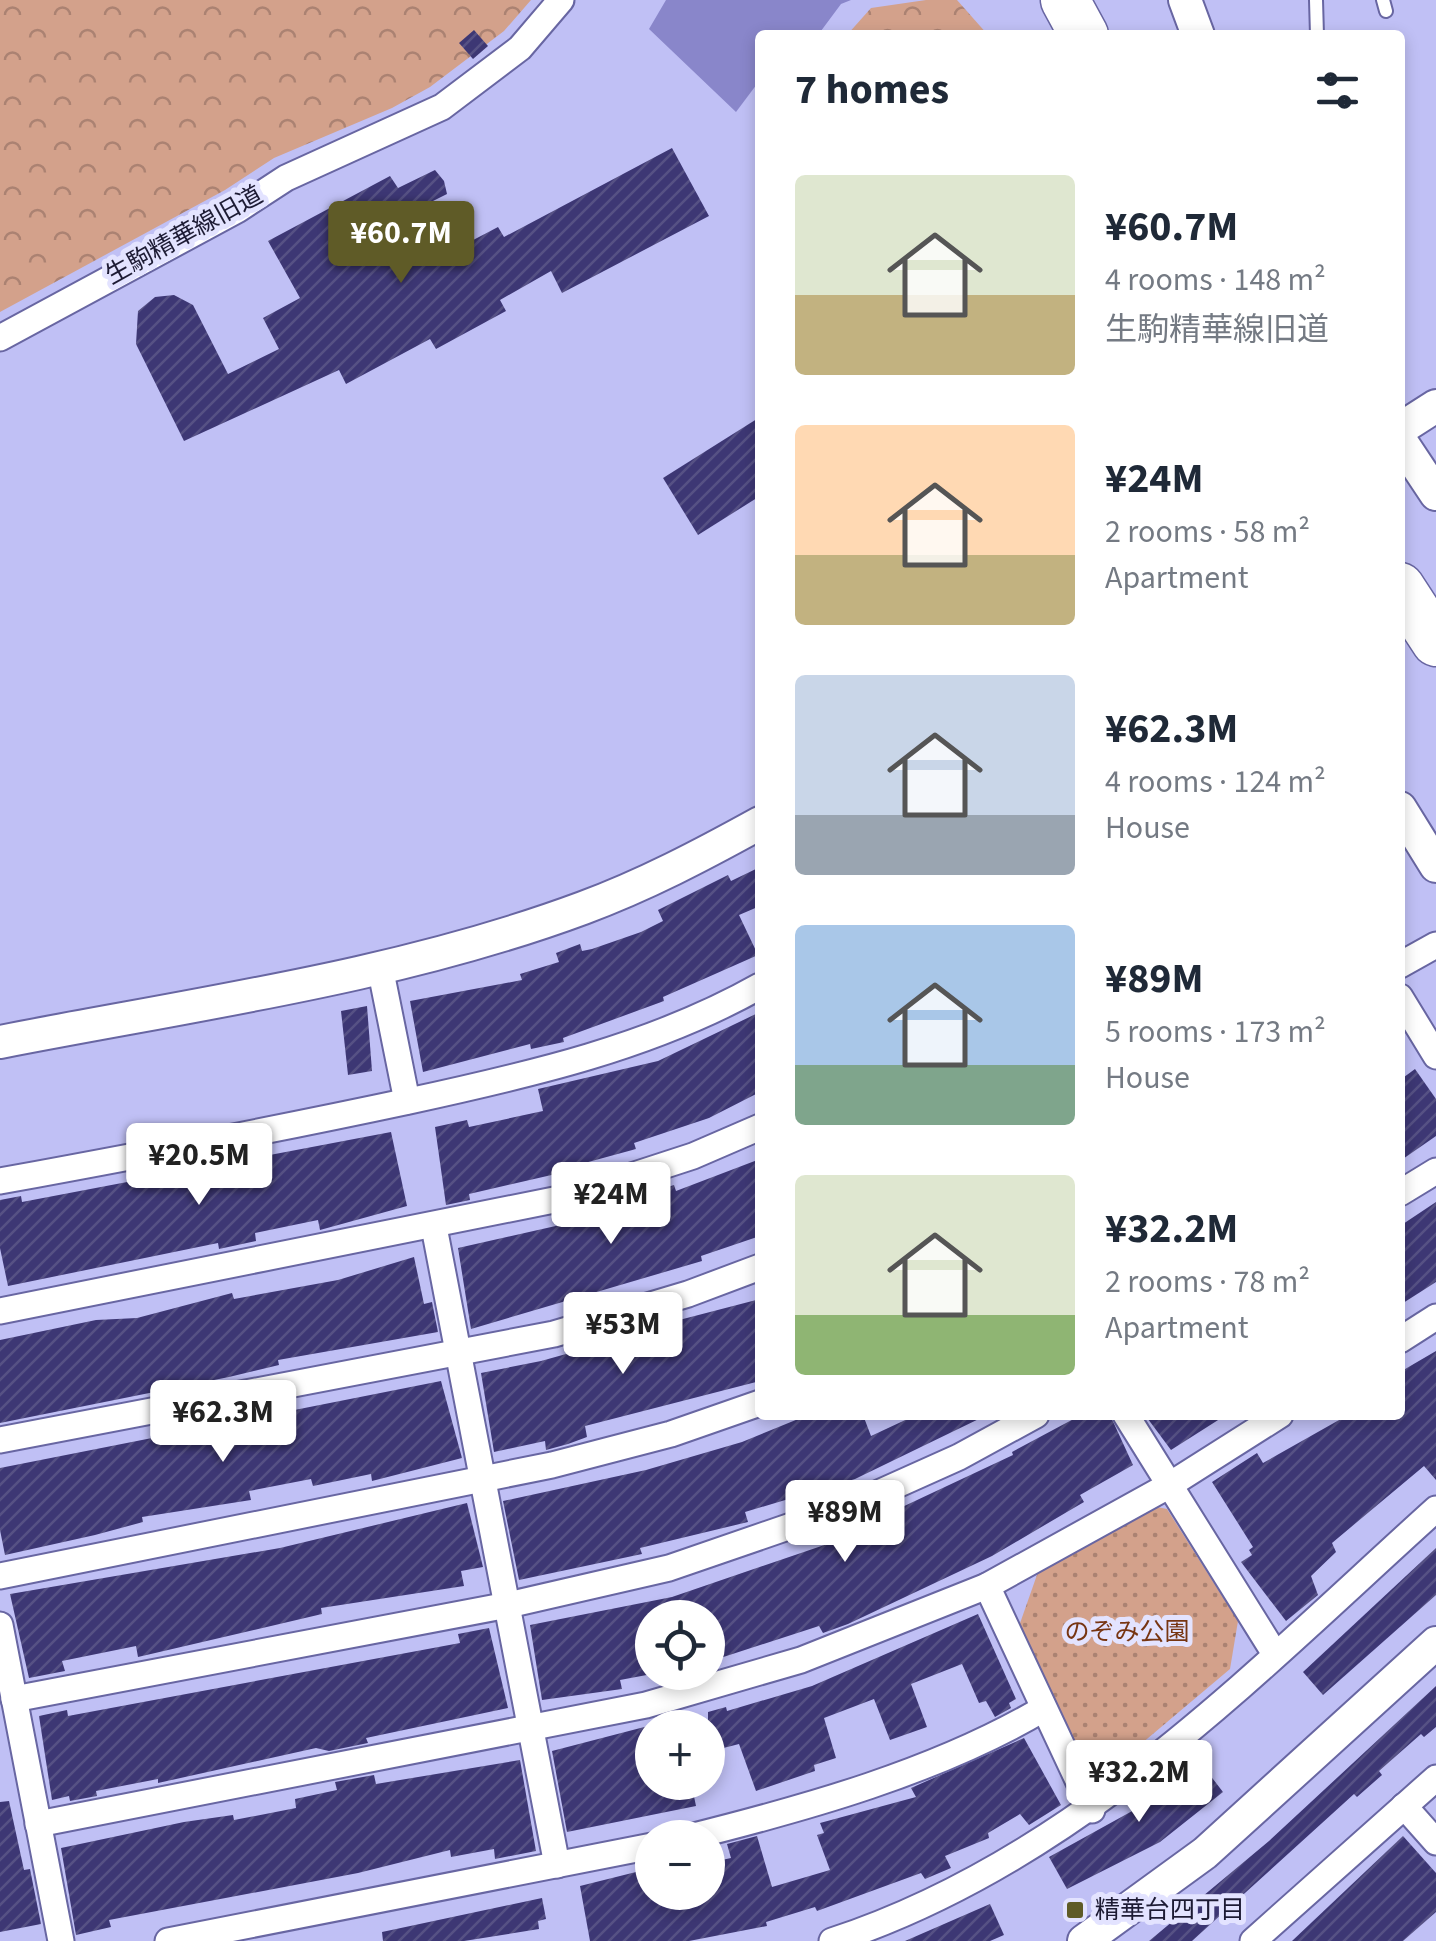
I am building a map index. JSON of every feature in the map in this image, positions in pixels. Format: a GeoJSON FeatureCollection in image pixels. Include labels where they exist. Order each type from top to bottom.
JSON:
{"type":"FeatureCollection","features":[{"type":"Feature","properties":{"kind":"highway"},"geometry":{"type":"LineString","coordinates":[[1065,0],[1081,30]]}},
{"type":"Feature","properties":{"kind":"highway"},"geometry":{"type":"LineString","coordinates":[[1405,562],[1436,609]]}},
{"type":"Feature","properties":{"kind":"highway"},"geometry":{"type":"LineString","coordinates":[[1405,595],[1436,642]]}},
{"type":"Feature","properties":{"kind":"street","name":"生駒精華線旧道"},"geometry":{"type":"LineString","coordinates":[[0,338],[237,210],[286,178],[442,107],[520,48],[561,0]]}},
{"type":"Feature","properties":{"kind":"street"},"geometry":{"type":"LineString","coordinates":[[1184,0],[1196,30]]}},
{"type":"Feature","properties":{"kind":"street"},"geometry":{"type":"LineString","coordinates":[[1405,448],[1436,494]]}},
{"type":"Feature","properties":{"kind":"street"},"geometry":{"type":"LineString","coordinates":[[1405,816],[1436,866]]}},
{"type":"Feature","properties":{"kind":"street"},"geometry":{"type":"LineString","coordinates":[[0,1042],[380,967],[583,908],[681,867],[755,826]]}},
{"type":"Feature","properties":{"kind":"street"},"geometry":{"type":"LineString","coordinates":[[1405,962],[1436,944]]}},
{"type":"Feature","properties":{"kind":"street"},"geometry":{"type":"LineString","coordinates":[[380,967],[407,1101]]}},
{"type":"Feature","properties":{"kind":"street"},"geometry":{"type":"LineString","coordinates":[[0,1181],[298,1127],[491,1084],[612,1050],[755,988]]}},
{"type":"Feature","properties":{"kind":"street"},"geometry":{"type":"LineString","coordinates":[[1410,1037],[1436,1056]]}},
{"type":"Feature","properties":{"kind":"street"},"geometry":{"type":"LineString","coordinates":[[0,1312],[434,1228],[629,1178],[755,1129]]}},
{"type":"Feature","properties":{"kind":"street"},"geometry":{"type":"LineString","coordinates":[[1405,1190],[1436,1171]]}},
{"type":"Feature","properties":{"kind":"street"},"geometry":{"type":"LineString","coordinates":[[434,1228],[557,1865]]}},
{"type":"Feature","properties":{"kind":"street"},"geometry":{"type":"LineString","coordinates":[[0,1440],[460,1355],[621,1316],[755,1269]]}},
{"type":"Feature","properties":{"kind":"street"},"geometry":{"type":"LineString","coordinates":[[1405,1337],[1436,1317]]}},
{"type":"Feature","properties":{"kind":"street"},"geometry":{"type":"LineString","coordinates":[[0,1576],[612,1451],[755,1405]]}},
{"type":"Feature","properties":{"kind":"street"},"geometry":{"type":"LineString","coordinates":[[14,1699],[508,1605],[669,1568],[798,1526],[942,1465],[1027,1420]]}},
{"type":"Feature","properties":{"kind":"street"},"geometry":{"type":"LineString","coordinates":[[1129,1420],[1275,1654]]}},
{"type":"Feature","properties":{"kind":"street"},"geometry":{"type":"LineString","coordinates":[[38,1824],[646,1705],[740,1680],[864,1638],[988,1586],[1168,1486],[1272,1420]]}},
{"type":"Feature","properties":{"kind":"street"},"geometry":{"type":"LineString","coordinates":[[832,1941],[960,1886],[1092,1810],[1275,1654],[1436,1509]]}},
{"type":"Feature","properties":{"kind":"street"},"geometry":{"type":"LineString","coordinates":[[988,1586],[1092,1810]]}},
{"type":"Feature","properties":{"kind":"street"},"geometry":{"type":"LineString","coordinates":[[1,1635],[61,1941]]}},
{"type":"Feature","properties":{"kind":"street"},"geometry":{"type":"LineString","coordinates":[[1084,1941],[1205,1854],[1436,1643]]}},
{"type":"Feature","properties":{"kind":"street"},"geometry":{"type":"LineString","coordinates":[[725,1828],[900,1773],[1043,1708]]}},
{"type":"Feature","properties":{"kind":"street"},"geometry":{"type":"LineString","coordinates":[[1252,1941],[1436,1778]]}},
{"type":"Feature","properties":{"kind":"street"},"geometry":{"type":"LineString","coordinates":[[1404,1806],[1436,1842]]}},
{"type":"Feature","properties":{"kind":"street"},"geometry":{"type":"LineString","coordinates":[[168,1941],[635,1849]]}},
{"type":"Feature","properties":{"kind":"lane"},"geometry":{"type":"LineString","coordinates":[[1316,0],[1317,30]]}},
{"type":"Feature","properties":{"kind":"green space"},"geometry":{"type":"Polygon","coordinates":[[[0,0],[531,0],[504,31],[430,87],[392,108],[274,158],[225,190],[0,312],[0,0]]]}},
{"type":"Feature","properties":{"kind":"green space"},"geometry":{"type":"Polygon","coordinates":[[[957,0],[984,30],[851,30],[871,8],[957,0]]]}},
{"type":"Feature","properties":{"kind":"green space","name":"のぞみ公園"},"geometry":{"type":"Polygon","coordinates":[[[1157,1507],[1167,1509],[1238,1621],[1230,1669],[1103,1776],[1085,1773],[1018,1629],[1038,1572],[1157,1507]]]}},
{"type":"Feature","properties":{"kind":"shaded area"},"geometry":{"type":"Polygon","coordinates":[[[666,0],[851,0],[841,4],[822,30],[755,30],[755,87],[736,112],[649,29],[666,0]]]}},
{"type":"Feature","properties":{"kind":"building"},"geometry":{"type":"Polygon","coordinates":[[[474,30],[488,46],[473,59],[459,43],[474,30]]]}},
{"type":"Feature","properties":{"kind":"building"},"geometry":{"type":"Polygon","coordinates":[[[672,148],[709,216],[562,293],[551,271],[500,300],[506,311],[436,349],[430,339],[346,384],[339,370],[184,441],[136,344],[138,311],[155,297],[174,295],[193,305],[228,374],[279,349],[263,318],[300,298],[268,241],[390,176],[398,188],[435,170],[444,181],[447,194],[411,212],[437,259],[498,227],[504,237],[672,148]]]}},
{"type":"Feature","properties":{"kind":"building"},"geometry":{"type":"Polygon","coordinates":[[[755,420],[755,499],[698,535],[663,478],[755,420]]]}},
{"type":"Feature","properties":{"kind":"building"},"geometry":{"type":"Polygon","coordinates":[[[755,869],[755,908],[739,915],[755,956],[663,997],[664,1001],[563,1038],[564,1042],[531,1049],[530,1044],[423,1072],[410,1001],[522,980],[520,974],[559,962],[556,953],[580,944],[582,951],[592,949],[641,932],[663,921],[658,910],[728,875],[731,881],[755,869]]]}},
{"type":"Feature","properties":{"kind":"building"},"geometry":{"type":"Polygon","coordinates":[[[367,1006],[372,1071],[348,1075],[341,1011],[367,1006]]]}},
{"type":"Feature","properties":{"kind":"building"},"geometry":{"type":"Polygon","coordinates":[[[755,1014],[755,1095],[709,1118],[634,1143],[636,1149],[581,1164],[582,1168],[469,1194],[470,1200],[446,1205],[435,1127],[467,1120],[469,1127],[543,1111],[538,1089],[658,1061],[755,1014]]]}},
{"type":"Feature","properties":{"kind":"building"},"geometry":{"type":"Polygon","coordinates":[[[1415,1069],[1436,1099],[1436,1136],[1405,1158],[1405,1076],[1415,1069]]]}},
{"type":"Feature","properties":{"kind":"building"},"geometry":{"type":"Polygon","coordinates":[[[391,1132],[407,1206],[320,1230],[318,1220],[255,1233],[256,1241],[219,1249],[218,1243],[8,1286],[0,1248],[0,1200],[21,1196],[22,1202],[391,1132]]]}},
{"type":"Feature","properties":{"kind":"building"},"geometry":{"type":"Polygon","coordinates":[[[755,1161],[755,1238],[701,1256],[702,1261],[471,1329],[458,1248],[600,1216],[599,1212],[642,1203],[640,1196],[674,1185],[676,1191],[755,1161]]]}},
{"type":"Feature","properties":{"kind":"building"},"geometry":{"type":"Polygon","coordinates":[[[1436,1202],[1436,1282],[1405,1302],[1405,1223],[1436,1202]]]}},
{"type":"Feature","properties":{"kind":"building"},"geometry":{"type":"Polygon","coordinates":[[[414,1257],[424,1304],[432,1302],[438,1332],[278,1360],[279,1365],[229,1377],[0,1423],[0,1340],[96,1320],[137,1318],[232,1293],[234,1299],[338,1280],[414,1257]]]}},
{"type":"Feature","properties":{"kind":"building"},"geometry":{"type":"Polygon","coordinates":[[[755,1300],[755,1382],[585,1426],[587,1437],[546,1450],[545,1441],[494,1452],[481,1373],[541,1361],[584,1349],[583,1345],[755,1300]]]}},
{"type":"Feature","properties":{"kind":"building"},"geometry":{"type":"Polygon","coordinates":[[[1436,1351],[1436,1480],[1424,1466],[1332,1543],[1336,1552],[1311,1576],[1318,1595],[1286,1621],[1241,1562],[1252,1555],[1249,1550],[1253,1547],[1212,1482],[1257,1453],[1263,1463],[1339,1420],[1405,1420],[1405,1369],[1436,1351]]]}},
{"type":"Feature","properties":{"kind":"building"},"geometry":{"type":"Polygon","coordinates":[[[441,1381],[462,1458],[372,1481],[371,1474],[313,1486],[311,1479],[249,1491],[251,1500],[142,1517],[143,1522],[5,1555],[0,1530],[0,1468],[441,1381]]]}},
{"type":"Feature","properties":{"kind":"building"},"geometry":{"type":"Polygon","coordinates":[[[796,1420],[865,1420],[871,1436],[905,1420],[977,1420],[855,1479],[745,1512],[748,1522],[640,1548],[642,1554],[519,1580],[503,1501],[646,1470],[742,1442],[796,1420]]]}},
{"type":"Feature","properties":{"kind":"building"},"geometry":{"type":"Polygon","coordinates":[[[1072,1420],[1112,1420],[1133,1465],[1080,1495],[1084,1502],[992,1556],[823,1633],[819,1626],[725,1656],[725,1600],[657,1600],[886,1524],[883,1516],[1013,1455],[1012,1452],[1072,1420]]]}},
{"type":"Feature","properties":{"kind":"building"},"geometry":{"type":"Polygon","coordinates":[[[1149,1420],[1218,1420],[1171,1450],[1149,1420]]]}},
{"type":"Feature","properties":{"kind":"building"},"geometry":{"type":"Polygon","coordinates":[[[467,1503],[483,1567],[461,1571],[464,1586],[321,1608],[322,1614],[138,1657],[136,1646],[62,1661],[65,1671],[29,1678],[10,1594],[280,1548],[467,1503]]]}},
{"type":"Feature","properties":{"kind":"building"},"geometry":{"type":"Polygon","coordinates":[[[1436,1548],[1436,1595],[1323,1695],[1303,1672],[1436,1548]]]}},
{"type":"Feature","properties":{"kind":"building"},"geometry":{"type":"Polygon","coordinates":[[[635,1604],[635,1677],[620,1680],[622,1689],[542,1700],[530,1625],[635,1604]]]}},
{"type":"Feature","properties":{"kind":"building"},"geometry":{"type":"Polygon","coordinates":[[[978,1614],[1016,1699],[1009,1703],[1011,1708],[995,1717],[986,1701],[979,1703],[962,1664],[911,1684],[927,1727],[890,1740],[874,1699],[824,1718],[836,1758],[814,1765],[815,1771],[756,1791],[739,1744],[725,1748],[725,1710],[715,1710],[726,1707],[727,1711],[812,1686],[978,1614]]]}},
{"type":"Feature","properties":{"kind":"building"},"geometry":{"type":"Polygon","coordinates":[[[489,1628],[508,1708],[366,1738],[368,1743],[329,1751],[316,1748],[158,1783],[158,1779],[96,1791],[97,1796],[52,1800],[39,1716],[67,1710],[68,1716],[460,1643],[458,1634],[489,1628]]]}},
{"type":"Feature","properties":{"kind":"building"},"geometry":{"type":"Polygon","coordinates":[[[1436,1686],[1436,1727],[1424,1737],[1421,1734],[1379,1771],[1382,1775],[1357,1797],[1354,1794],[1192,1941],[1149,1941],[1269,1841],[1436,1686]]]}},
{"type":"Feature","properties":{"kind":"building"},"geometry":{"type":"Polygon","coordinates":[[[635,1729],[635,1800],[695,1800],[696,1806],[567,1832],[552,1751],[635,1729]]]}},
{"type":"Feature","properties":{"kind":"building"},"geometry":{"type":"Polygon","coordinates":[[[1024,1738],[1061,1805],[1029,1825],[1020,1814],[988,1833],[989,1838],[945,1856],[951,1868],[925,1879],[921,1873],[817,1911],[815,1907],[766,1922],[767,1926],[689,1941],[590,1941],[580,1886],[635,1872],[635,1910],[725,1910],[725,1859],[731,1858],[727,1844],[757,1836],[772,1887],[830,1870],[817,1835],[824,1833],[820,1823],[916,1797],[911,1788],[1024,1738]]]}},
{"type":"Feature","properties":{"kind":"building"},"geometry":{"type":"Polygon","coordinates":[[[1196,1757],[1223,1792],[1160,1842],[1067,1889],[1049,1857],[1134,1810],[1132,1807],[1196,1757]]]}},
{"type":"Feature","properties":{"kind":"building"},"geometry":{"type":"Polygon","coordinates":[[[520,1760],[536,1851],[495,1859],[494,1849],[451,1857],[450,1850],[358,1873],[109,1920],[111,1927],[76,1935],[61,1848],[184,1822],[233,1815],[234,1820],[296,1808],[295,1799],[337,1790],[335,1782],[374,1775],[376,1784],[520,1760]]]}},
{"type":"Feature","properties":{"kind":"building"},"geometry":{"type":"Polygon","coordinates":[[[9,1801],[24,1870],[30,1869],[41,1924],[0,1932],[0,1802],[9,1801]]]}},
{"type":"Feature","properties":{"kind":"building"},"geometry":{"type":"Polygon","coordinates":[[[1403,1836],[1436,1873],[1436,1912],[1403,1941],[1292,1941],[1403,1836]]]}},
{"type":"Feature","properties":{"kind":"building"},"geometry":{"type":"Polygon","coordinates":[[[542,1898],[546,1919],[538,1921],[539,1929],[464,1941],[383,1941],[382,1932],[542,1898]]]}},
{"type":"Feature","properties":{"kind":"building"},"geometry":{"type":"Polygon","coordinates":[[[990,1904],[1004,1935],[990,1941],[905,1941],[990,1904]]]}},
{"type":"Feature","properties":{"kind":"place","name":"精華台四丁目"},"geometry":{"type":"Point","coordinates":[1075,1910]}}]}
